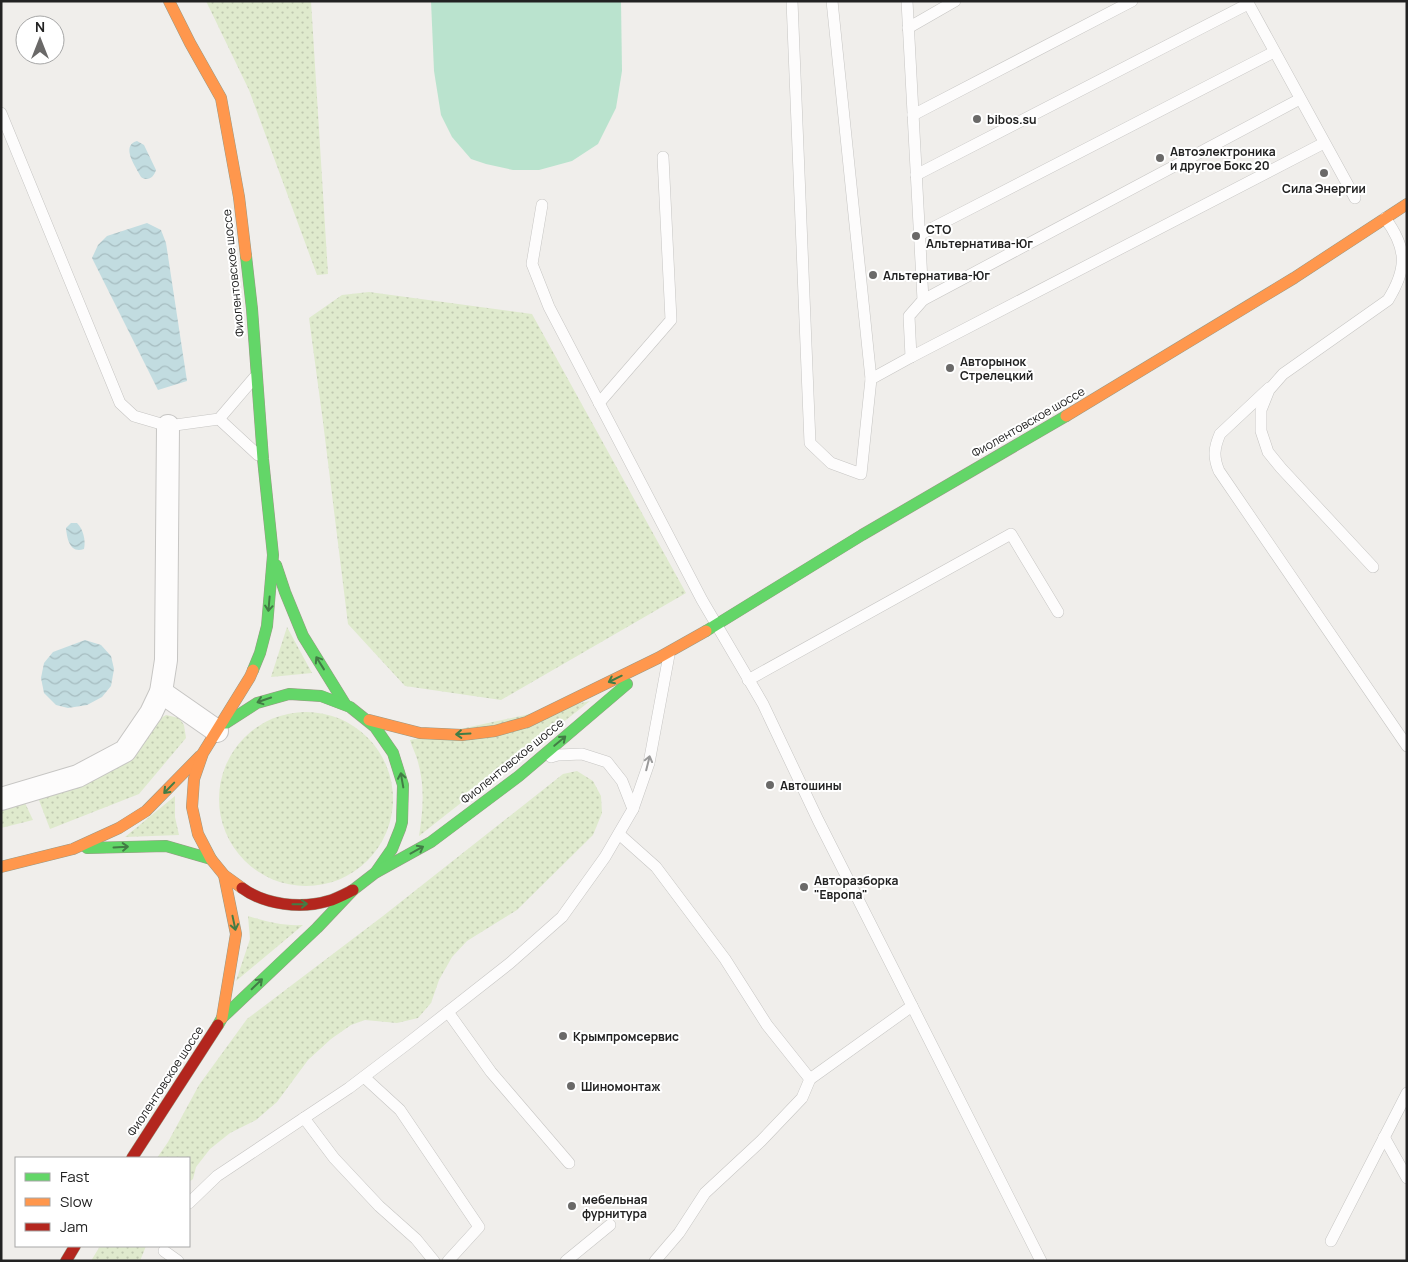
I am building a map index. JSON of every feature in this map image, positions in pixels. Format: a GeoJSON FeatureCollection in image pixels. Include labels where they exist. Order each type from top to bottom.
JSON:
{"type":"FeatureCollection","features":[{"type":"Feature","properties":{"kind":"main road","name":"Фиолентовское шоссе"},"geometry":{"type":"LineString","coordinates":[[169,1],[221,98],[239,197],[252,309],[263,459],[273,555],[267,626],[260,653],[250,677],[203,753],[194,779],[192,807],[198,834],[211,860],[224,875],[247,892],[272,902],[300,905],[328,901],[354,890]]}},
{"type":"Feature","properties":{"kind":"main road","name":"Фиолентовское шоссе"},"geometry":{"type":"LineString","coordinates":[[369,720],[420,733],[462,735],[494,731],[527,722],[658,658],[716,625],[862,535],[1057,422],[1294,278],[1407,204]]}},
{"type":"Feature","properties":{"kind":"main road","name":"Фиолентовское шоссе"},"geometry":{"type":"LineString","coordinates":[[273,555],[285,592],[303,636],[345,704]]}},
{"type":"Feature","properties":{"kind":"main road","name":"Фиолентовское шоссе"},"geometry":{"type":"LineString","coordinates":[[133,1157],[222,1018],[317,928],[354,890],[375,873],[431,842],[534,763],[658,658]]}},
{"type":"Feature","properties":{"kind":"main road","name":"Фиолентовское шоссе"},"geometry":{"type":"LineString","coordinates":[[217,731],[238,712],[263,699],[291,694],[319,695],[345,704],[369,720],[388,741],[400,767],[405,795],[402,824],[392,850],[375,873]]}},
{"type":"Feature","properties":{"kind":"main road"},"geometry":{"type":"LineString","coordinates":[[1,867],[73,849],[119,828],[146,811],[203,753]]}},
{"type":"Feature","properties":{"kind":"main road"},"geometry":{"type":"LineString","coordinates":[[73,849],[166,846],[211,860]]}},
{"type":"Feature","properties":{"kind":"main road","name":"Фиолентовское шоссе"},"geometry":{"type":"LineString","coordinates":[[222,1018],[236,934],[224,875]]}},
{"type":"Feature","properties":{"kind":"main road"},"geometry":{"type":"LineString","coordinates":[[66,1261],[74,1247]]}},
{"type":"Feature","properties":{"kind":"street"},"geometry":{"type":"LineString","coordinates":[[1,799],[78,776],[126,752],[151,713],[161,692],[166,660],[168,426]]}},
{"type":"Feature","properties":{"kind":"street"},"geometry":{"type":"LineString","coordinates":[[161,692],[217,731]]}},
{"type":"Feature","properties":{"kind":"lane"},"geometry":{"type":"LineString","coordinates":[[792,1],[810,443],[832,463],[861,474],[871,379],[832,1]]}},
{"type":"Feature","properties":{"kind":"lane"},"geometry":{"type":"LineString","coordinates":[[907,1],[923,300]]}},
{"type":"Feature","properties":{"kind":"lane"},"geometry":{"type":"LineString","coordinates":[[908,28],[955,1]]}},
{"type":"Feature","properties":{"kind":"lane"},"geometry":{"type":"LineString","coordinates":[[913,116],[1132,1]]}},
{"type":"Feature","properties":{"kind":"lane"},"geometry":{"type":"LineString","coordinates":[[916,175],[1247,3],[1355,198]]}},
{"type":"Feature","properties":{"kind":"lane"},"geometry":{"type":"LineString","coordinates":[[919,235],[1274,52]]}},
{"type":"Feature","properties":{"kind":"lane"},"geometry":{"type":"LineString","coordinates":[[910,357],[909,316],[923,300],[1300,98]]}},
{"type":"Feature","properties":{"kind":"lane"},"geometry":{"type":"LineString","coordinates":[[1,113],[120,403],[134,416],[168,426],[219,419],[256,376]]}},
{"type":"Feature","properties":{"kind":"lane"},"geometry":{"type":"LineString","coordinates":[[871,379],[1324,143]]}},
{"type":"Feature","properties":{"kind":"lane"},"geometry":{"type":"LineString","coordinates":[[599,403],[671,320],[663,157]]}},
{"type":"Feature","properties":{"kind":"lane"},"geometry":{"type":"LineString","coordinates":[[542,205],[532,264],[548,307],[716,625],[763,704],[818,820],[1041,1261]]}},
{"type":"Feature","properties":{"kind":"lane"},"geometry":{"type":"LineString","coordinates":[[1384,218],[1395,233],[1402,250],[1402,268],[1398,285],[1388,300],[1283,374],[1220,434],[1214,452],[1215,462],[1219,470],[1407,746]]}},
{"type":"Feature","properties":{"kind":"lane"},"geometry":{"type":"LineString","coordinates":[[1283,374],[1269,390],[1261,410],[1261,432],[1268,452],[1373,567]]}},
{"type":"Feature","properties":{"kind":"lane"},"geometry":{"type":"LineString","coordinates":[[219,419],[263,459]]}},
{"type":"Feature","properties":{"kind":"lane"},"geometry":{"type":"LineString","coordinates":[[748,680],[1011,534],[1058,612]]}},
{"type":"Feature","properties":{"kind":"lane"},"geometry":{"type":"LineString","coordinates":[[190,1201],[217,1176],[364,1077],[510,963],[562,917],[605,857],[633,809],[649,763],[670,651]]}},
{"type":"Feature","properties":{"kind":"lane"},"geometry":{"type":"LineString","coordinates":[[534,763],[558,755],[582,754],[608,762],[622,781],[633,809]]}},
{"type":"Feature","properties":{"kind":"lane"},"geometry":{"type":"LineString","coordinates":[[619,834],[656,867],[725,960],[767,1025],[810,1079]]}},
{"type":"Feature","properties":{"kind":"lane"},"geometry":{"type":"LineString","coordinates":[[655,1261],[680,1233],[705,1193],[761,1141],[802,1098],[810,1079],[912,1006]]}},
{"type":"Feature","properties":{"kind":"lane"},"geometry":{"type":"LineString","coordinates":[[448,1012],[491,1072],[569,1163]]}},
{"type":"Feature","properties":{"kind":"lane"},"geometry":{"type":"LineString","coordinates":[[364,1077],[400,1110],[479,1227],[448,1261]]}},
{"type":"Feature","properties":{"kind":"lane"},"geometry":{"type":"LineString","coordinates":[[1331,1241],[1407,1093]]}},
{"type":"Feature","properties":{"kind":"lane"},"geometry":{"type":"LineString","coordinates":[[304,1118],[334,1158],[380,1206],[416,1239],[434,1261]]}},
{"type":"Feature","properties":{"kind":"lane"},"geometry":{"type":"LineString","coordinates":[[1384,1137],[1407,1178]]}},
{"type":"Feature","properties":{"kind":"lane"},"geometry":{"type":"LineString","coordinates":[[566,1261],[610,1225]]}},
{"type":"Feature","properties":{"kind":"lane"},"geometry":{"type":"LineString","coordinates":[[164,1253],[178,1261]]}},
{"type":"Feature","properties":{"kind":"green space"},"geometry":{"type":"Polygon","coordinates":[[[206,1],[311,1],[328,274],[317,275],[249,90],[206,1]]]}},
{"type":"Feature","properties":{"kind":"green space"},"geometry":{"type":"Polygon","coordinates":[[[431,1],[621,1],[622,71],[616,108],[598,144],[572,161],[539,170],[513,170],[471,159],[452,137],[441,115],[434,71],[431,1]]]}},
{"type":"Feature","properties":{"kind":"green space"},"geometry":{"type":"Polygon","coordinates":[[[369,292],[532,314],[686,593],[501,700],[405,686],[348,624],[309,318],[342,295],[369,292]]]}},
{"type":"Feature","properties":{"kind":"green space"},"geometry":{"type":"Polygon","coordinates":[[[287,627],[312,673],[271,677],[287,627]]]}},
{"type":"Feature","properties":{"kind":"green space"},"geometry":{"type":"Polygon","coordinates":[[[590,701],[419,836],[422,780],[410,740],[590,701]]]}},
{"type":"Feature","properties":{"kind":"green space"},"geometry":{"type":"Polygon","coordinates":[[[315,712],[339,718],[354,726],[368,737],[379,751],[387,766],[392,782],[392,816],[387,832],[379,847],[368,861],[354,872],[339,880],[323,885],[297,886],[273,880],[258,872],[244,861],[233,847],[225,832],[220,816],[219,790],[225,766],[233,751],[244,737],[258,726],[273,718],[289,713],[315,712]]]}},
{"type":"Feature","properties":{"kind":"green space"},"geometry":{"type":"Polygon","coordinates":[[[166,715],[179,718],[184,725],[186,738],[139,794],[50,829],[37,795],[166,715]]]}},
{"type":"Feature","properties":{"kind":"green space"},"geometry":{"type":"Polygon","coordinates":[[[577,771],[593,781],[601,796],[602,813],[593,835],[517,910],[467,941],[452,957],[439,980],[431,1003],[418,1018],[397,1023],[365,1020],[351,1025],[331,1039],[308,1060],[277,1102],[256,1120],[230,1133],[210,1149],[196,1167],[193,1179],[190,1181],[190,1157],[158,1157],[199,1085],[247,1019],[383,916],[563,774],[577,771]]]}},
{"type":"Feature","properties":{"kind":"green space"},"geometry":{"type":"Polygon","coordinates":[[[175,796],[175,817],[179,835],[125,837],[175,796]]]}},
{"type":"Feature","properties":{"kind":"green space"},"geometry":{"type":"Polygon","coordinates":[[[25,803],[33,820],[1,828],[1,809],[25,803]]]}},
{"type":"Feature","properties":{"kind":"green space"},"geometry":{"type":"Polygon","coordinates":[[[248,916],[275,923],[303,925],[236,981],[250,939],[248,916]]]}},
{"type":"Feature","properties":{"kind":"green space"},"geometry":{"type":"Polygon","coordinates":[[[99,1247],[146,1247],[140,1261],[91,1261],[99,1247]]]}},
{"type":"Feature","properties":{"kind":"water"},"geometry":{"type":"Polygon","coordinates":[[[137,141],[144,145],[156,170],[154,175],[148,179],[141,177],[129,152],[132,144],[137,141]]]}},
{"type":"Feature","properties":{"kind":"water"},"geometry":{"type":"Polygon","coordinates":[[[147,223],[161,230],[166,243],[187,381],[158,390],[92,258],[98,245],[107,236],[147,223]]]}},
{"type":"Feature","properties":{"kind":"water"},"geometry":{"type":"Polygon","coordinates":[[[71,523],[77,523],[81,528],[84,538],[84,549],[75,549],[70,544],[66,528],[71,523]]]}},
{"type":"Feature","properties":{"kind":"water"},"geometry":{"type":"Polygon","coordinates":[[[85,640],[101,645],[111,656],[114,669],[111,686],[102,697],[87,705],[68,708],[56,705],[44,693],[41,678],[44,663],[53,652],[85,640]]]}},
{"type":"Feature","properties":{"kind":"traffic: fast"},"geometry":{"type":"LineString","coordinates":[[246,256],[273,555],[267,626],[260,653],[253,670]]}},
{"type":"Feature","properties":{"kind":"traffic: fast"},"geometry":{"type":"LineString","coordinates":[[706,631],[862,535],[1066,416]]}},
{"type":"Feature","properties":{"kind":"traffic: fast"},"geometry":{"type":"LineString","coordinates":[[276,565],[303,636],[345,704]]}},
{"type":"Feature","properties":{"kind":"traffic: fast"},"geometry":{"type":"LineString","coordinates":[[218,1025],[222,1018],[317,928],[353,890],[375,873],[431,842],[519,776],[627,684]]}},
{"type":"Feature","properties":{"kind":"traffic: fast"},"geometry":{"type":"LineString","coordinates":[[226,723],[257,703],[289,694],[321,696],[350,707],[375,727],[393,753],[403,785],[402,822],[400,829],[392,849],[376,872]]}},
{"type":"Feature","properties":{"kind":"traffic: fast"},"geometry":{"type":"LineString","coordinates":[[87,848],[166,846],[211,859]]}},
{"type":"Feature","properties":{"kind":"traffic: slow"},"geometry":{"type":"LineString","coordinates":[[169,1],[221,98],[239,197],[246,256]]}},
{"type":"Feature","properties":{"kind":"traffic: slow"},"geometry":{"type":"LineString","coordinates":[[1066,416],[1294,278],[1407,204]]}},
{"type":"Feature","properties":{"kind":"traffic: slow"},"geometry":{"type":"LineString","coordinates":[[369,720],[420,733],[462,735],[495,731],[527,722],[658,658],[706,631]]}},
{"type":"Feature","properties":{"kind":"traffic: slow"},"geometry":{"type":"LineString","coordinates":[[242,888],[224,875],[211,859],[198,834],[192,807],[194,779],[203,753],[253,670]]}},
{"type":"Feature","properties":{"kind":"traffic: slow"},"geometry":{"type":"LineString","coordinates":[[1,867],[73,849],[119,828],[146,811],[200,756]]}},
{"type":"Feature","properties":{"kind":"traffic: slow"},"geometry":{"type":"LineString","coordinates":[[222,1018],[236,934],[224,875]]}},
{"type":"Feature","properties":{"kind":"traffic: jam"},"geometry":{"type":"LineString","coordinates":[[242,888],[251,894],[272,902],[295,905],[328,901],[353,890]]}},
{"type":"Feature","properties":{"kind":"traffic: jam"},"geometry":{"type":"LineString","coordinates":[[133,1157],[218,1025]]}},
{"type":"Feature","properties":{"kind":"traffic: jam"},"geometry":{"type":"LineString","coordinates":[[66,1261],[74,1247]]}},
{"type":"Feature","properties":{"kind":"place","name":"bibos.su"},"geometry":{"type":"Point","coordinates":[977,119]}},
{"type":"Feature","properties":{"kind":"place","name":"Автоэлектроника и другое Бокс 20"},"geometry":{"type":"Point","coordinates":[1160,158]}},
{"type":"Feature","properties":{"kind":"place","name":"Сила Энергии"},"geometry":{"type":"Point","coordinates":[1324,173]}},
{"type":"Feature","properties":{"kind":"place","name":"СТО Альтернатива-Юг"},"geometry":{"type":"Point","coordinates":[916,236]}},
{"type":"Feature","properties":{"kind":"place","name":"Альтернатива-Юг"},"geometry":{"type":"Point","coordinates":[873,275]}},
{"type":"Feature","properties":{"kind":"place","name":"Авторынок Стрелецкий"},"geometry":{"type":"Point","coordinates":[950,368]}},
{"type":"Feature","properties":{"kind":"place","name":"Автошины"},"geometry":{"type":"Point","coordinates":[770,785]}},
{"type":"Feature","properties":{"kind":"place","name":"Авторазборка \"Европа\""},"geometry":{"type":"Point","coordinates":[804,887]}},
{"type":"Feature","properties":{"kind":"place","name":"Крымпромсервис"},"geometry":{"type":"Point","coordinates":[563,1036]}},
{"type":"Feature","properties":{"kind":"place","name":"Шиномонтаж"},"geometry":{"type":"Point","coordinates":[571,1086]}},
{"type":"Feature","properties":{"kind":"place","name":"мебельная фурнитура"},"geometry":{"type":"Point","coordinates":[572,1206]}}]}
